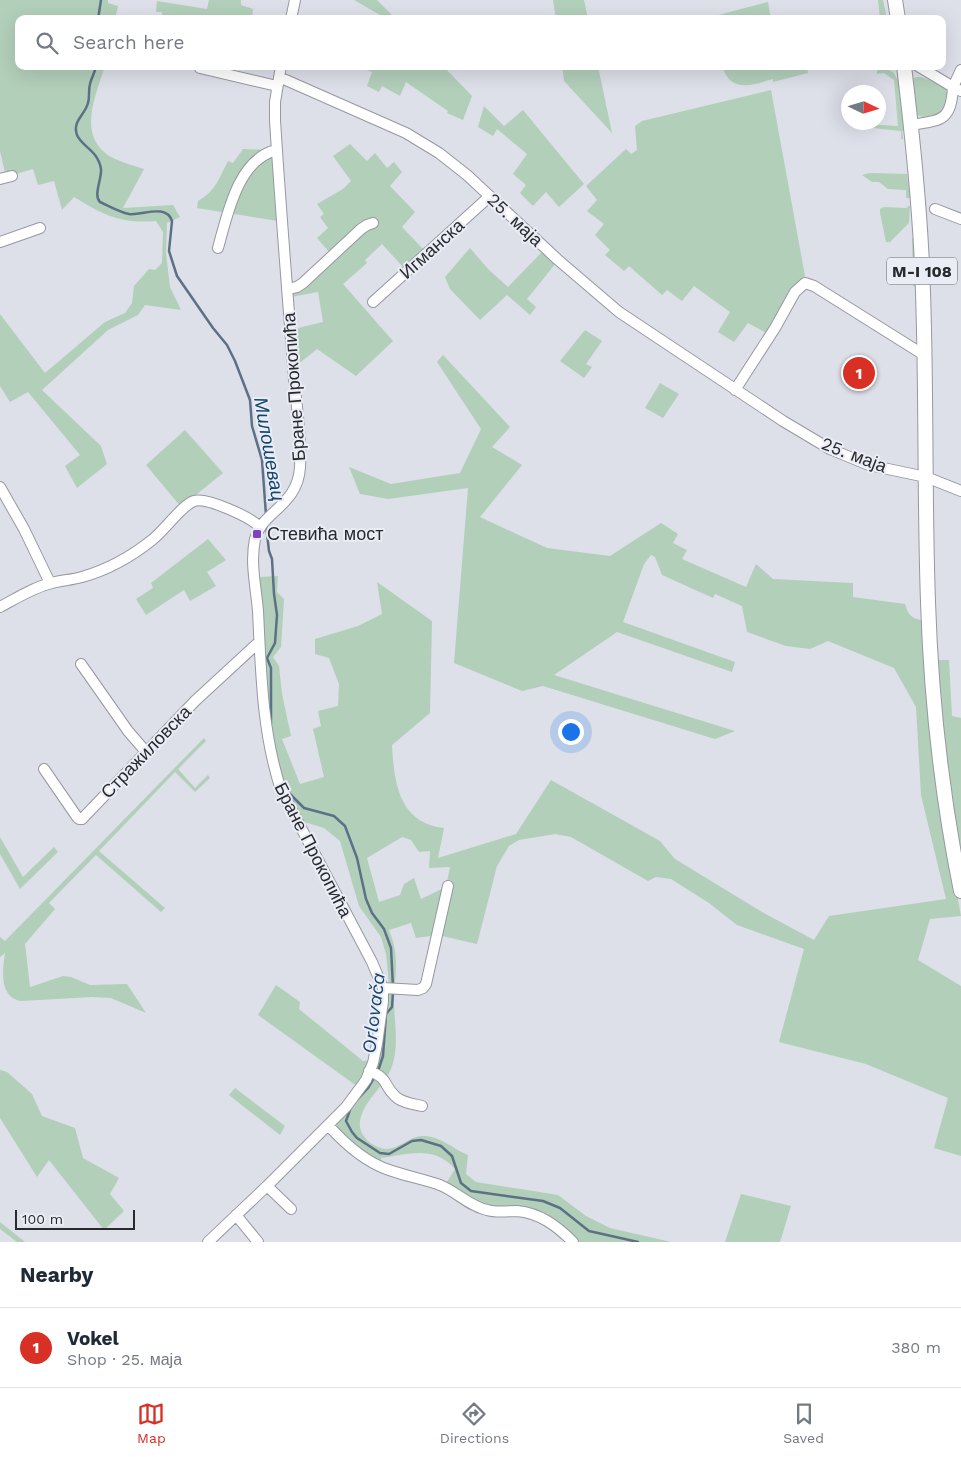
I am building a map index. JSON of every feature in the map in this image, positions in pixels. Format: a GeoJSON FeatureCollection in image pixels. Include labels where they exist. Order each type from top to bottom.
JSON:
{"type":"FeatureCollection","features":[{"type":"Feature","properties":{"kind":"main road"},"geometry":{"type":"LineString","coordinates":[[895,0],[897,15]]}},
{"type":"Feature","properties":{"kind":"main road","name":"M-I 108"},"geometry":{"type":"LineString","coordinates":[[904,70],[920,224],[928,602],[932,670],[945,787],[961,890]]}},
{"type":"Feature","properties":{"kind":"street"},"geometry":{"type":"LineString","coordinates":[[292,15],[295,0]]}},
{"type":"Feature","properties":{"kind":"street"},"geometry":{"type":"LineString","coordinates":[[211,70],[278,82]]}},
{"type":"Feature","properties":{"kind":"street","name":"Бране Прокопића"},"geometry":{"type":"LineString","coordinates":[[212,1241],[376,1074],[375,1054],[387,988],[281,790],[273,766],[268,741],[261,684],[254,556],[256,539],[261,526],[279,510],[298,483],[301,450],[277,150],[275,102],[280,70]]}},
{"type":"Feature","properties":{"kind":"street"},"geometry":{"type":"LineString","coordinates":[[925,70],[957,89]]}},
{"type":"Feature","properties":{"kind":"street"},"geometry":{"type":"LineString","coordinates":[[911,125],[935,121],[946,115],[957,89],[961,70]]}},
{"type":"Feature","properties":{"kind":"street","name":"25. маја"},"geometry":{"type":"LineString","coordinates":[[278,82],[389,126],[425,143],[467,175],[557,259],[619,312],[783,422],[830,449],[869,465],[926,477],[961,491]]}},
{"type":"Feature","properties":{"kind":"street"},"geometry":{"type":"LineString","coordinates":[[218,248],[237,187],[260,158],[267,152],[277,150]]}},
{"type":"Feature","properties":{"kind":"street"},"geometry":{"type":"LineString","coordinates":[[0,179],[12,176]]}},
{"type":"Feature","properties":{"kind":"street","name":"Игманска"},"geometry":{"type":"LineString","coordinates":[[373,302],[490,196]]}},
{"type":"Feature","properties":{"kind":"street"},"geometry":{"type":"LineString","coordinates":[[935,209],[961,219]]}},
{"type":"Feature","properties":{"kind":"street","name":"Бране Прокопића"},"geometry":{"type":"LineString","coordinates":[[287,289],[297,287],[303,283],[361,229],[373,223]]}},
{"type":"Feature","properties":{"kind":"street"},"geometry":{"type":"LineString","coordinates":[[0,242],[40,228]]}},
{"type":"Feature","properties":{"kind":"street"},"geometry":{"type":"LineString","coordinates":[[735,390],[775,328],[795,292],[805,283],[814,286],[924,355]]}},
{"type":"Feature","properties":{"kind":"street"},"geometry":{"type":"LineString","coordinates":[[0,487],[24,529],[50,583]]}},
{"type":"Feature","properties":{"kind":"street"},"geometry":{"type":"LineString","coordinates":[[0,606],[50,583],[90,575],[126,558],[154,538],[192,502],[209,502],[261,526]]}},
{"type":"Feature","properties":{"kind":"street","name":"Стражиловска"},"geometry":{"type":"LineString","coordinates":[[44,769],[76,817],[79,820],[82,819],[196,701],[260,642]]}},
{"type":"Feature","properties":{"kind":"street"},"geometry":{"type":"LineString","coordinates":[[81,664],[128,731],[147,753]]}},
{"type":"Feature","properties":{"kind":"street"},"geometry":{"type":"LineString","coordinates":[[387,988],[418,990],[426,984],[448,886]]}},
{"type":"Feature","properties":{"kind":"street"},"geometry":{"type":"LineString","coordinates":[[376,1074],[396,1098],[407,1103],[422,1106]]}},
{"type":"Feature","properties":{"kind":"street"},"geometry":{"type":"LineString","coordinates":[[328,1125],[353,1150],[374,1164],[440,1186],[486,1210],[534,1215],[554,1225],[573,1242]]}},
{"type":"Feature","properties":{"kind":"street"},"geometry":{"type":"LineString","coordinates":[[267,1186],[291,1209]]}},
{"type":"Feature","properties":{"kind":"street"},"geometry":{"type":"LineString","coordinates":[[236,1215],[258,1242]]}},
{"type":"Feature","properties":{"kind":"green space"},"geometry":{"type":"Polygon","coordinates":[[[0,0],[108,0],[108,3],[118,6],[116,15],[15,15],[15,70],[104,70],[91,117],[95,141],[103,151],[115,159],[144,169],[123,208],[173,205],[180,217],[167,223],[166,253],[170,287],[181,310],[145,305],[138,315],[108,330],[42,390],[101,446],[107,464],[77,488],[65,466],[80,455],[28,392],[10,402],[0,386],[0,314],[45,373],[105,322],[125,313],[132,303],[134,286],[149,269],[155,270],[162,263],[163,232],[156,221],[133,221],[113,217],[94,209],[74,197],[62,210],[54,181],[38,185],[33,169],[6,177],[0,151],[0,0]]]}},
{"type":"Feature","properties":{"kind":"green space"},"geometry":{"type":"Polygon","coordinates":[[[209,0],[241,0],[241,5],[253,9],[252,15],[162,15],[162,12],[156,12],[157,1],[207,9],[209,0]]]}},
{"type":"Feature","properties":{"kind":"green space"},"geometry":{"type":"Polygon","coordinates":[[[354,0],[377,0],[392,15],[380,15],[354,0]]]}},
{"type":"Feature","properties":{"kind":"green space"},"geometry":{"type":"Polygon","coordinates":[[[553,0],[584,0],[587,15],[555,15],[553,0]]]}},
{"type":"Feature","properties":{"kind":"green space"},"geometry":{"type":"Polygon","coordinates":[[[878,0],[883,0],[886,15],[880,15],[878,0]]]}},
{"type":"Feature","properties":{"kind":"green space"},"geometry":{"type":"Polygon","coordinates":[[[768,2],[770,15],[719,15],[768,2]]]}},
{"type":"Feature","properties":{"kind":"green space"},"geometry":{"type":"Polygon","coordinates":[[[367,70],[447,70],[472,96],[463,120],[447,113],[448,111],[406,82],[400,96],[382,86],[379,92],[367,86],[372,72],[367,70]]]}},
{"type":"Feature","properties":{"kind":"green space"},"geometry":{"type":"Polygon","coordinates":[[[563,70],[599,70],[612,133],[564,81],[563,70]]]}},
{"type":"Feature","properties":{"kind":"green space"},"geometry":{"type":"Polygon","coordinates":[[[724,70],[808,70],[808,73],[773,82],[773,79],[750,85],[737,84],[726,75],[724,70]]]}},
{"type":"Feature","properties":{"kind":"green space"},"geometry":{"type":"Polygon","coordinates":[[[877,70],[893,72],[899,82],[904,131],[902,131],[903,139],[901,139],[901,131],[886,129],[886,125],[898,126],[894,80],[884,73],[877,74],[877,70]]]}},
{"type":"Feature","properties":{"kind":"green space"},"geometry":{"type":"Polygon","coordinates":[[[917,77],[941,85],[949,92],[949,102],[939,115],[923,117],[917,115],[913,84],[914,78],[917,77]]]}},
{"type":"Feature","properties":{"kind":"green space"},"geometry":{"type":"Polygon","coordinates":[[[771,90],[805,276],[768,334],[748,323],[734,342],[718,332],[730,312],[694,286],[682,301],[667,290],[662,295],[629,266],[624,271],[605,255],[610,250],[595,235],[604,224],[587,211],[597,200],[586,186],[626,149],[631,154],[637,150],[635,126],[642,121],[771,90]]]}},
{"type":"Feature","properties":{"kind":"green space"},"geometry":{"type":"Polygon","coordinates":[[[484,106],[504,126],[523,110],[584,184],[559,207],[546,192],[533,206],[520,193],[526,185],[513,174],[527,154],[497,129],[493,136],[478,127],[484,106]]]}},
{"type":"Feature","properties":{"kind":"green space"},"geometry":{"type":"Polygon","coordinates":[[[350,144],[367,161],[375,153],[387,168],[394,162],[402,172],[390,186],[415,212],[402,227],[424,250],[403,267],[382,244],[365,260],[367,263],[343,284],[393,341],[356,376],[317,349],[296,366],[294,329],[323,322],[318,292],[291,297],[292,286],[330,253],[317,238],[328,228],[320,217],[324,214],[317,204],[343,189],[351,181],[333,156],[350,144]]]}},
{"type":"Feature","properties":{"kind":"green space"},"geometry":{"type":"Polygon","coordinates":[[[243,149],[273,150],[278,221],[197,208],[198,201],[213,188],[228,161],[233,163],[243,149]]]}},
{"type":"Feature","properties":{"kind":"green space"},"geometry":{"type":"Polygon","coordinates":[[[870,173],[907,174],[910,198],[906,198],[906,190],[888,189],[879,182],[872,182],[862,175],[870,173]]]}},
{"type":"Feature","properties":{"kind":"green space"},"geometry":{"type":"Polygon","coordinates":[[[910,206],[909,223],[890,242],[886,242],[880,209],[884,207],[907,208],[910,206]]]}},
{"type":"Feature","properties":{"kind":"green space"},"geometry":{"type":"Polygon","coordinates":[[[912,238],[915,239],[916,288],[913,286],[912,238]]]}},
{"type":"Feature","properties":{"kind":"green space"},"geometry":{"type":"Polygon","coordinates":[[[470,248],[488,269],[508,287],[543,251],[556,263],[527,299],[536,307],[530,315],[507,295],[480,320],[450,289],[445,277],[470,248]]]}},
{"type":"Feature","properties":{"kind":"green space"},"geometry":{"type":"Polygon","coordinates":[[[585,330],[602,341],[586,364],[592,367],[584,378],[560,361],[585,330]]]}},
{"type":"Feature","properties":{"kind":"green space"},"geometry":{"type":"Polygon","coordinates":[[[443,355],[510,427],[492,447],[522,465],[480,517],[547,548],[610,556],[661,523],[678,534],[673,543],[687,550],[682,559],[746,587],[756,564],[773,579],[853,583],[853,597],[905,604],[911,616],[923,620],[954,878],[961,916],[930,919],[918,960],[961,986],[961,1156],[934,1148],[948,1098],[866,1064],[779,1042],[804,949],[737,925],[709,903],[671,879],[656,877],[648,881],[571,837],[555,834],[519,840],[509,846],[497,866],[477,944],[438,935],[416,938],[411,923],[389,930],[393,940],[396,959],[394,1005],[395,1054],[388,1076],[365,1107],[360,1121],[360,1129],[370,1143],[384,1149],[390,1149],[412,1138],[424,1136],[442,1141],[468,1155],[466,1174],[476,1182],[558,1195],[586,1216],[610,1228],[671,1242],[577,1242],[564,1227],[548,1215],[534,1210],[488,1207],[445,1185],[455,1169],[447,1161],[439,1157],[430,1154],[411,1153],[381,1158],[381,1164],[370,1159],[330,1122],[361,1086],[354,1084],[258,1015],[276,985],[300,1002],[299,1009],[363,1061],[374,1060],[389,984],[386,954],[381,937],[359,906],[340,841],[324,828],[301,821],[274,771],[258,577],[278,576],[277,592],[284,599],[281,647],[273,657],[279,666],[282,694],[291,736],[282,739],[300,784],[324,777],[313,729],[321,726],[318,711],[338,706],[339,684],[329,658],[315,654],[315,639],[358,626],[382,614],[377,582],[432,621],[430,713],[392,745],[397,787],[408,810],[429,825],[444,828],[438,858],[516,834],[551,780],[660,841],[675,859],[762,912],[814,940],[829,916],[946,899],[921,795],[916,707],[894,668],[828,641],[810,649],[786,646],[747,632],[742,606],[715,594],[713,598],[662,575],[655,557],[651,555],[644,564],[623,622],[735,662],[732,672],[617,632],[554,675],[735,731],[715,739],[543,686],[522,691],[454,663],[468,488],[388,499],[360,494],[349,467],[391,484],[460,473],[481,429],[437,362],[443,355]],[[402,837],[367,858],[379,902],[400,895],[404,884],[414,878],[421,899],[446,887],[450,867],[429,868],[430,851],[419,852],[411,840],[402,837]]]}},
{"type":"Feature","properties":{"kind":"green space"},"geometry":{"type":"Polygon","coordinates":[[[660,383],[679,394],[663,418],[645,408],[660,383]]]}},
{"type":"Feature","properties":{"kind":"green space"},"geometry":{"type":"Polygon","coordinates":[[[185,430],[223,473],[181,507],[146,465],[185,430]]]}},
{"type":"Feature","properties":{"kind":"green space"},"geometry":{"type":"Polygon","coordinates":[[[208,539],[226,560],[207,572],[216,586],[190,601],[184,590],[146,615],[136,599],[153,588],[151,583],[208,539]]]}},
{"type":"Feature","properties":{"kind":"green space"},"geometry":{"type":"Polygon","coordinates":[[[935,660],[949,660],[952,716],[961,718],[961,865],[950,793],[935,660]]]}},
{"type":"Feature","properties":{"kind":"green space"},"geometry":{"type":"Polygon","coordinates":[[[204,738],[206,741],[178,769],[195,788],[208,775],[210,778],[195,792],[175,772],[99,851],[165,908],[161,912],[96,855],[49,903],[55,909],[25,944],[30,987],[63,976],[71,977],[90,985],[127,984],[146,1013],[111,998],[92,997],[21,1001],[14,999],[9,995],[4,983],[5,953],[0,957],[0,937],[5,941],[204,738]]]}},
{"type":"Feature","properties":{"kind":"green space"},"geometry":{"type":"Polygon","coordinates":[[[0,837],[23,877],[54,847],[58,852],[20,889],[0,854],[0,837]]]}},
{"type":"Feature","properties":{"kind":"green space"},"geometry":{"type":"Polygon","coordinates":[[[0,1070],[7,1072],[32,1094],[42,1116],[75,1128],[83,1158],[119,1178],[110,1194],[124,1211],[104,1230],[49,1160],[37,1177],[0,1118],[0,1070]]]}},
{"type":"Feature","properties":{"kind":"green space"},"geometry":{"type":"Polygon","coordinates":[[[235,1088],[285,1126],[280,1135],[229,1095],[235,1088]]]}},
{"type":"Feature","properties":{"kind":"green space"},"geometry":{"type":"Polygon","coordinates":[[[741,1194],[791,1206],[780,1242],[725,1242],[741,1194]]]}},
{"type":"Feature","properties":{"kind":"green space"},"geometry":{"type":"Polygon","coordinates":[[[0,1222],[25,1242],[17,1242],[0,1229],[0,1222]]]}},
{"type":"Feature","properties":{"kind":"waterway","name":"Милошевац"},"geometry":{"type":"LineString","coordinates":[[99,15],[101,0]]}},
{"type":"Feature","properties":{"kind":"waterway","name":"Милошевац"},"geometry":{"type":"LineString","coordinates":[[95,70],[89,87],[88,103],[77,122],[76,130],[79,139],[97,157],[101,169],[98,199],[100,202],[129,214],[159,211],[169,216],[172,221],[169,251],[177,276],[227,345],[250,400],[252,426],[262,460],[266,515]]}},
{"type":"Feature","properties":{"kind":"waterway","name":"Милошевац"},"geometry":{"type":"LineString","coordinates":[[266,525],[269,551],[272,559],[277,615],[275,643],[267,658],[271,668],[271,723]]}},
{"type":"Feature","properties":{"kind":"waterway","name":"Orlovača"},"geometry":{"type":"LineString","coordinates":[[286,790],[304,808],[334,816],[345,826],[357,858],[366,899],[372,913],[384,929],[391,948],[393,987]]}},
{"type":"Feature","properties":{"kind":"waterway","name":"Orlovača"},"geometry":{"type":"LineString","coordinates":[[378,1071],[383,1056],[386,1014],[392,1007],[393,992]]}},
{"type":"Feature","properties":{"kind":"waterway","name":"Orlovača"},"geometry":{"type":"LineString","coordinates":[[354,1103],[368,1088],[375,1076]]}},
{"type":"Feature","properties":{"kind":"waterway","name":"Orlovača"},"geometry":{"type":"LineString","coordinates":[[350,1110],[346,1121],[352,1132],[357,1138],[380,1153],[389,1154],[412,1141],[421,1140],[441,1146],[452,1156],[461,1183],[471,1191],[543,1201],[560,1208],[589,1231],[638,1242]]}},
{"type":"Feature","properties":{"kind":"place","name":"Vokel"},"geometry":{"type":"Point","coordinates":[859,373]}},
{"type":"Feature","properties":{"kind":"place","name":"Стевића мост"},"geometry":{"type":"Point","coordinates":[257,534]}}]}
